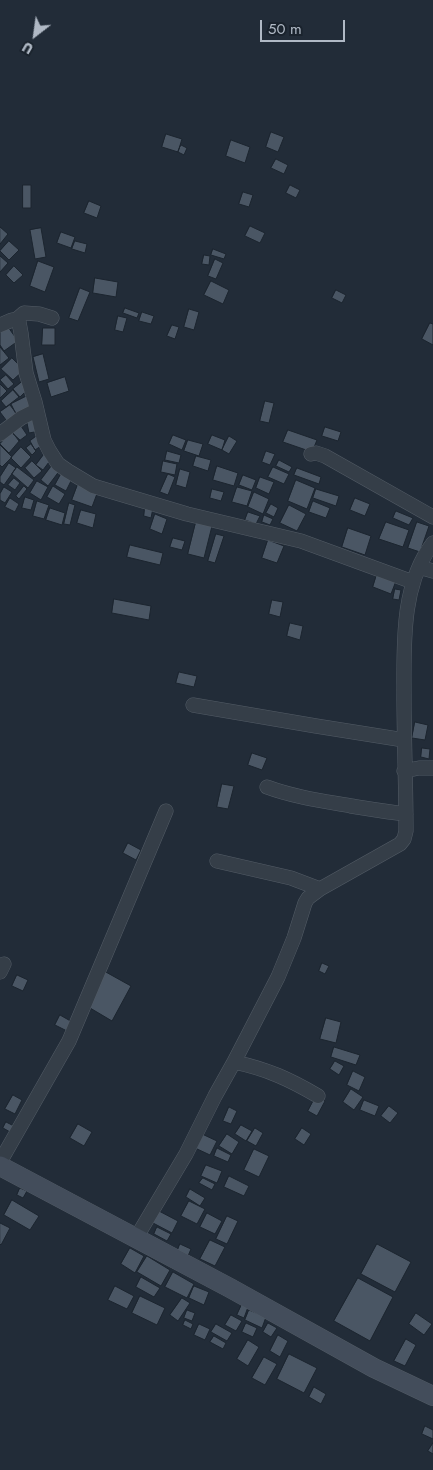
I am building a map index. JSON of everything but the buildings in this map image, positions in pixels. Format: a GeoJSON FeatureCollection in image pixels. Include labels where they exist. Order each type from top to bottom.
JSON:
{"type":"FeatureCollection","features":[{"type":"Feature","properties":{"kind":"street"},"geometry":{"type":"LineString","coordinates":[[0,325],[17,319],[27,312],[52,318]]}},
{"type":"Feature","properties":{"kind":"street"},"geometry":{"type":"LineString","coordinates":[[17,319],[26,373],[47,447],[58,464],[68,472],[94,486],[187,514],[301,541],[413,582]]}},
{"type":"Feature","properties":{"kind":"street"},"geometry":{"type":"LineString","coordinates":[[0,434],[21,418],[37,410]]}},
{"type":"Feature","properties":{"kind":"street"},"geometry":{"type":"LineString","coordinates":[[311,454],[316,453],[324,456],[433,518]]}},
{"type":"Feature","properties":{"kind":"street"},"geometry":{"type":"LineString","coordinates":[[136,1238],[175,1174],[278,977],[308,898],[320,889],[400,844],[405,835],[404,635],[413,582],[428,549],[433,543]]}},
{"type":"Feature","properties":{"kind":"street"},"geometry":{"type":"LineString","coordinates":[[419,568],[433,571]]}},
{"type":"Feature","properties":{"kind":"street"},"geometry":{"type":"LineString","coordinates":[[193,705],[404,740]]}},
{"type":"Feature","properties":{"kind":"street"},"geometry":{"type":"LineString","coordinates":[[404,771],[433,768]]}},
{"type":"Feature","properties":{"kind":"street"},"geometry":{"type":"LineString","coordinates":[[266,787],[284,793],[327,802],[406,814]]}},
{"type":"Feature","properties":{"kind":"street"},"geometry":{"type":"LineString","coordinates":[[0,1162],[70,1040],[166,812]]}},
{"type":"Feature","properties":{"kind":"street"},"geometry":{"type":"LineString","coordinates":[[217,860],[226,864],[291,878],[320,889]]}},
{"type":"Feature","properties":{"kind":"street"},"geometry":{"type":"LineString","coordinates":[[234,1062],[277,1074],[318,1096]]}},
{"type":"Feature","properties":{"kind":"street"},"geometry":{"type":"LineString","coordinates":[[0,1166],[230,1288],[365,1363],[433,1396]]}}]}
